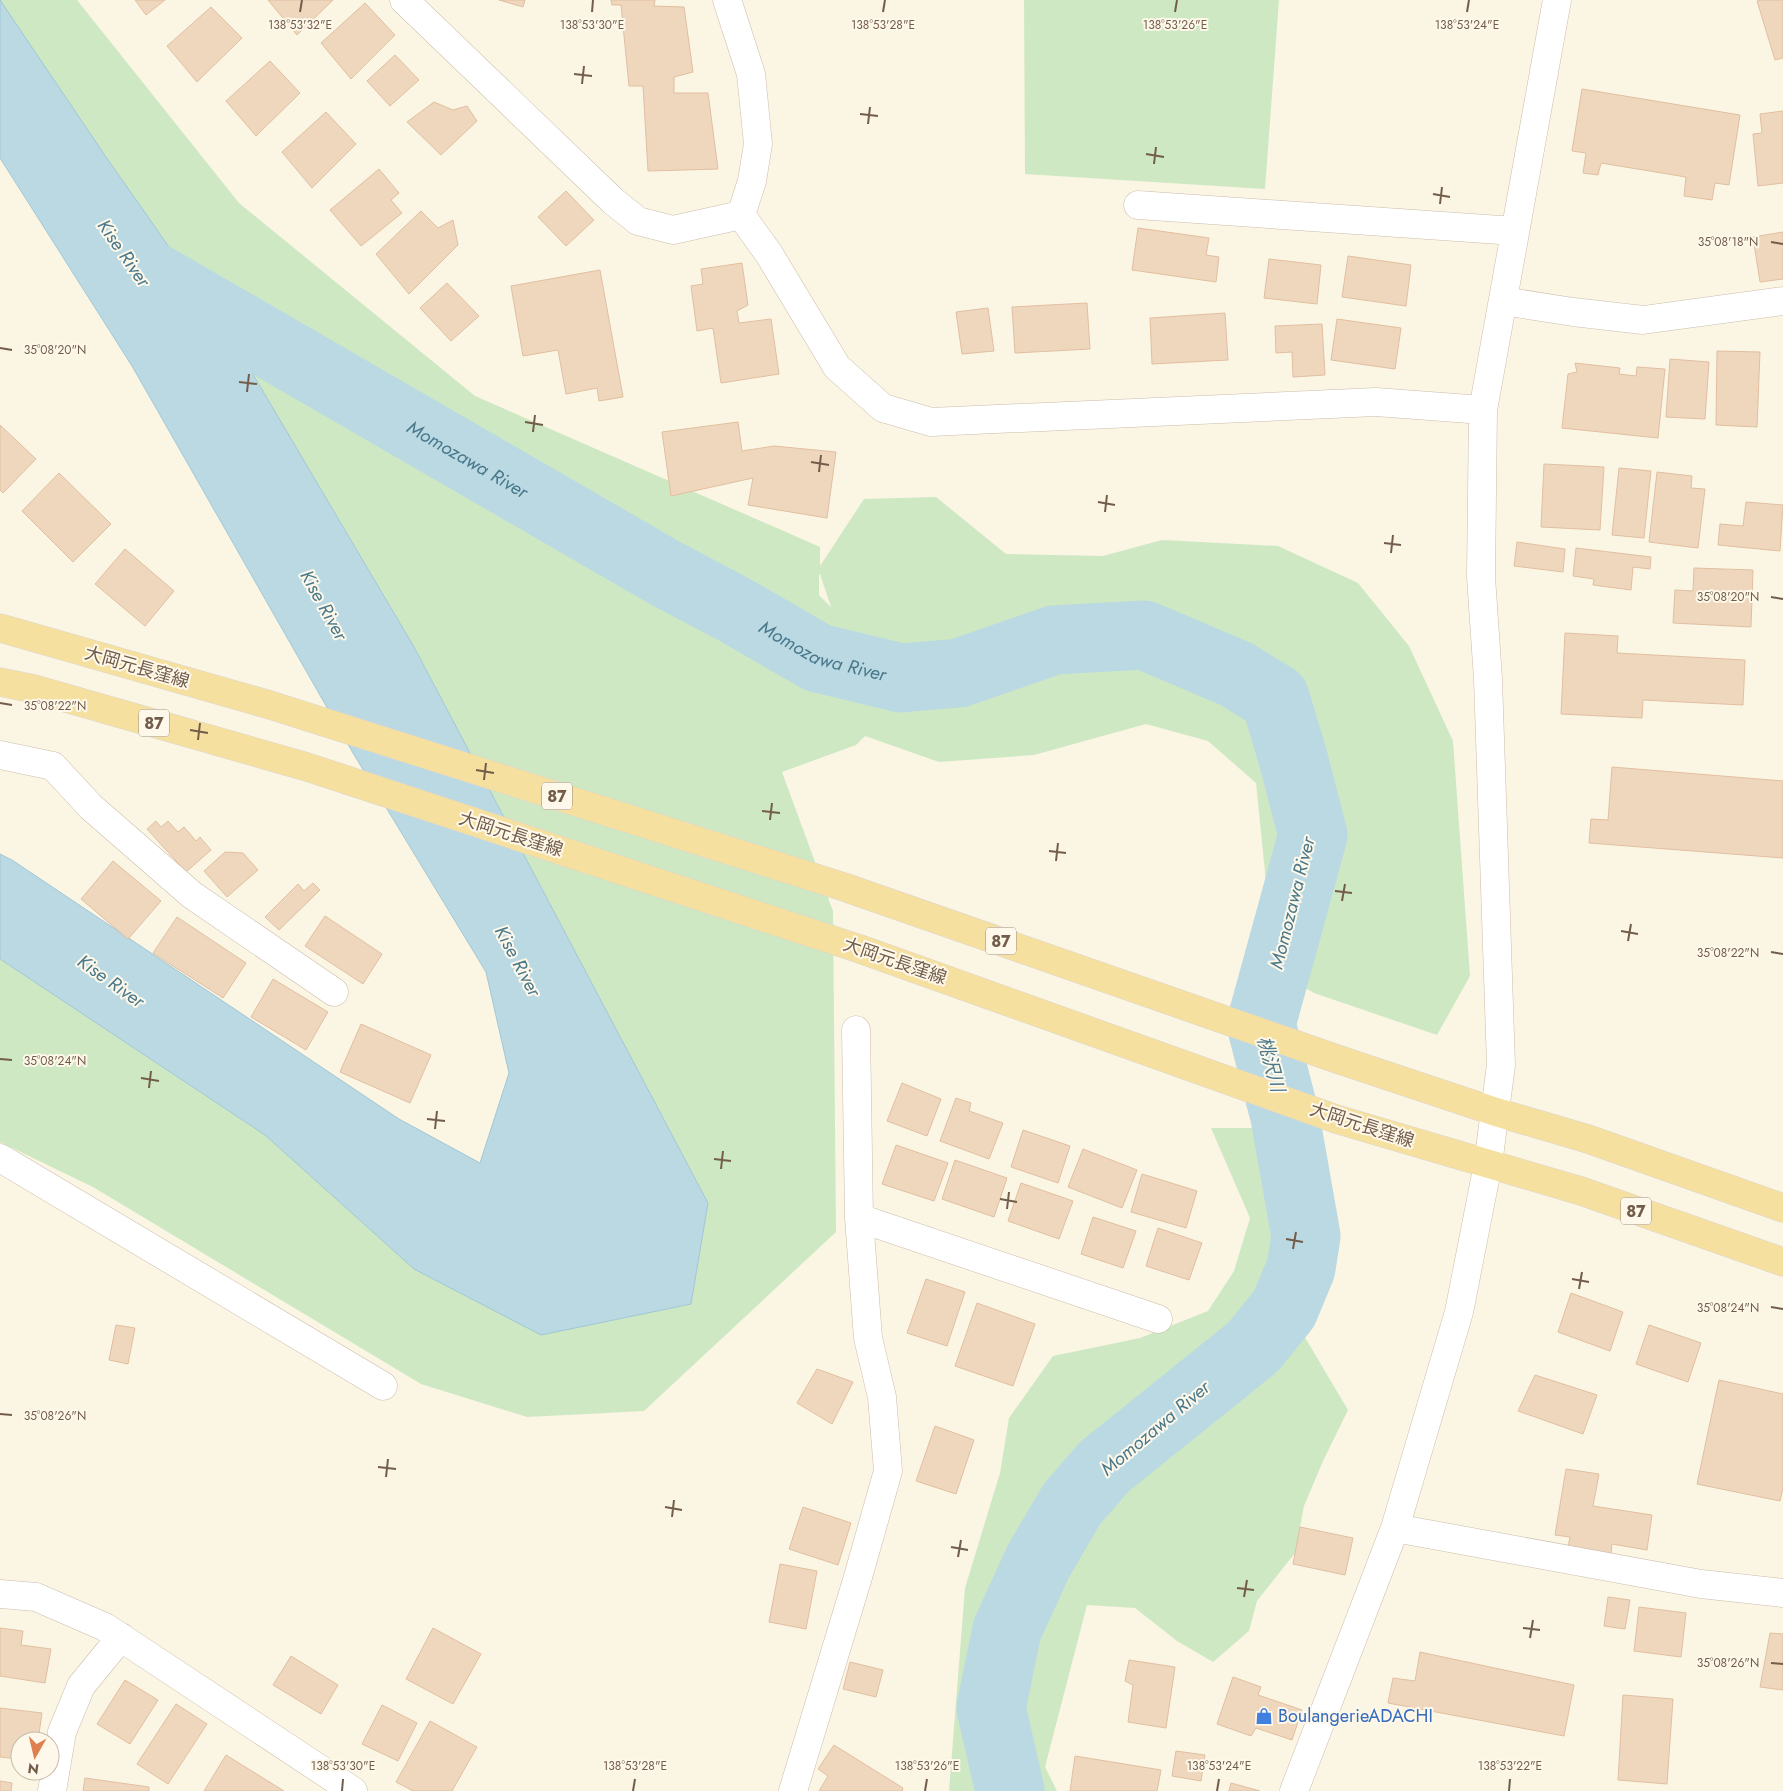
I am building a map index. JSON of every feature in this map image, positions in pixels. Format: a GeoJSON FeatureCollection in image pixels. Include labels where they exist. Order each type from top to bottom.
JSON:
{"type":"FeatureCollection","features":[{"type":"Feature","properties":{"kind":"main road","name":"大岡元長窪線"},"geometry":{"type":"LineString","coordinates":[[0,628],[270,705],[844,887],[1337,1059],[1496,1112],[1588,1139],[1783,1208]]}},
{"type":"Feature","properties":{"kind":"main road","name":"大岡元長窪線"},"geometry":{"type":"LineString","coordinates":[[0,682],[34,689],[308,767],[860,949],[1336,1118],[1581,1191],[1783,1262]]}},
{"type":"Feature","properties":{"kind":"street"},"geometry":{"type":"LineString","coordinates":[[404,0],[613,201],[638,221],[673,230],[741,215]]}},
{"type":"Feature","properties":{"kind":"street"},"geometry":{"type":"LineString","coordinates":[[727,0],[751,74],[758,144],[752,181],[741,215]]}},
{"type":"Feature","properties":{"kind":"street"},"geometry":{"type":"LineString","coordinates":[[1294,1791],[1395,1528],[1459,1312],[1488,1164],[1496,1112],[1501,1065],[1488,679],[1481,577],[1484,410],[1557,0]]}},
{"type":"Feature","properties":{"kind":"street"},"geometry":{"type":"LineString","coordinates":[[1138,205],[1516,231]]}},
{"type":"Feature","properties":{"kind":"street"},"geometry":{"type":"LineString","coordinates":[[741,215],[769,254],[837,368],[883,408],[930,422],[1376,402],[1484,410]]}},
{"type":"Feature","properties":{"kind":"street"},"geometry":{"type":"LineString","coordinates":[[1503,301],[1643,320],[1783,301]]}},
{"type":"Feature","properties":{"kind":"street"},"geometry":{"type":"LineString","coordinates":[[0,755],[53,766],[91,807],[192,895],[334,992]]}},
{"type":"Feature","properties":{"kind":"street"},"geometry":{"type":"LineString","coordinates":[[793,1791],[888,1471],[882,1397],[868,1338],[858,1218],[856,1030]]}},
{"type":"Feature","properties":{"kind":"street"},"geometry":{"type":"LineString","coordinates":[[0,1158],[383,1386]]}},
{"type":"Feature","properties":{"kind":"street"},"geometry":{"type":"LineString","coordinates":[[858,1218],[1158,1318]]}},
{"type":"Feature","properties":{"kind":"street"},"geometry":{"type":"LineString","coordinates":[[1395,1528],[1701,1584],[1783,1593]]}},
{"type":"Feature","properties":{"kind":"street"},"geometry":{"type":"LineString","coordinates":[[0,1594],[36,1597],[105,1627],[353,1791]]}},
{"type":"Feature","properties":{"kind":"street"},"geometry":{"type":"LineString","coordinates":[[52,1791],[62,1732],[81,1686],[121,1637]]}},
{"type":"Feature","properties":{"kind":"green space"},"geometry":{"type":"Polygon","coordinates":[[[0,0],[77,0],[239,203],[475,396],[820,547],[820,566],[864,499],[936,497],[1006,554],[1103,556],[1162,540],[1278,546],[1358,583],[1409,646],[1453,741],[1470,976],[1437,1035],[1314,993],[1275,971],[1256,783],[1208,741],[1146,724],[1034,755],[939,762],[865,736],[856,745],[782,772],[833,911],[836,1232],[644,1411],[527,1417],[421,1384],[93,1187],[0,1142],[0,959],[265,1135],[414,1269],[708,1203],[414,647],[225,327],[0,15],[0,0]],[[820,574],[819,595],[831,607],[820,574]]]}},
{"type":"Feature","properties":{"kind":"green space"},"geometry":{"type":"Polygon","coordinates":[[[1024,0],[1279,0],[1265,189],[1025,174],[1024,0]]]}},
{"type":"Feature","properties":{"kind":"green space"},"geometry":{"type":"Polygon","coordinates":[[[1211,1128],[1268,1128],[1286,1217],[1303,1334],[1348,1410],[1304,1506],[1295,1553],[1257,1601],[1249,1631],[1213,1662],[1177,1641],[1135,1608],[1087,1605],[1045,1767],[1057,1791],[949,1791],[965,1588],[1000,1473],[1009,1418],[1053,1356],[1140,1338],[1208,1311],[1234,1271],[1250,1218],[1211,1128]]]}},
{"type":"Feature","properties":{"kind":"water","name":"Kise River"},"geometry":{"type":"Polygon","coordinates":[[[0,0],[106,157],[225,327],[414,647],[708,1203],[691,1304],[541,1335],[414,1269],[265,1135],[0,959],[0,854],[12,860],[399,1119],[480,1163],[509,1073],[486,972],[353,753],[132,366],[0,158],[0,0]]]}},
{"type":"Feature","properties":{"kind":"building"},"geometry":{"type":"Polygon","coordinates":[[[135,0],[165,0],[146,15],[135,0]]]}},
{"type":"Feature","properties":{"kind":"building"},"geometry":{"type":"Polygon","coordinates":[[[268,0],[333,0],[297,35],[268,0]]]}},
{"type":"Feature","properties":{"kind":"building"},"geometry":{"type":"Polygon","coordinates":[[[499,0],[525,0],[523,7],[499,0]]]}},
{"type":"Feature","properties":{"kind":"building"},"geometry":{"type":"Polygon","coordinates":[[[611,0],[655,0],[654,6],[684,7],[693,72],[674,77],[674,93],[708,93],[718,169],[648,171],[643,86],[629,86],[621,5],[612,5],[611,0]]]}},
{"type":"Feature","properties":{"kind":"building"},"geometry":{"type":"Polygon","coordinates":[[[1783,0],[1783,58],[1775,60],[1757,1],[1783,0]]]}},
{"type":"Feature","properties":{"kind":"building"},"geometry":{"type":"Polygon","coordinates":[[[365,3],[395,35],[351,79],[321,43],[365,3]]]}},
{"type":"Feature","properties":{"kind":"building"},"geometry":{"type":"Polygon","coordinates":[[[211,7],[242,38],[197,82],[167,46],[211,7]]]}},
{"type":"Feature","properties":{"kind":"building"},"geometry":{"type":"Polygon","coordinates":[[[395,55],[419,80],[390,106],[367,81],[395,55]]]}},
{"type":"Feature","properties":{"kind":"building"},"geometry":{"type":"Polygon","coordinates":[[[270,61],[300,93],[256,136],[226,101],[270,61]]]}},
{"type":"Feature","properties":{"kind":"building"},"geometry":{"type":"Polygon","coordinates":[[[1582,89],[1740,115],[1729,185],[1715,183],[1712,200],[1684,196],[1686,177],[1601,163],[1598,175],[1583,173],[1586,153],[1572,151],[1582,89]]]}},
{"type":"Feature","properties":{"kind":"building"},"geometry":{"type":"Polygon","coordinates":[[[434,102],[453,110],[467,106],[477,121],[441,155],[407,122],[434,102]]]}},
{"type":"Feature","properties":{"kind":"building"},"geometry":{"type":"Polygon","coordinates":[[[1783,111],[1783,183],[1758,186],[1753,134],[1762,133],[1760,114],[1783,111]]]}},
{"type":"Feature","properties":{"kind":"building"},"geometry":{"type":"Polygon","coordinates":[[[326,112],[356,144],[312,188],[282,152],[326,112]]]}},
{"type":"Feature","properties":{"kind":"building"},"geometry":{"type":"Polygon","coordinates":[[[379,169],[399,193],[391,200],[402,213],[361,246],[330,210],[379,169]]]}},
{"type":"Feature","properties":{"kind":"building"},"geometry":{"type":"Polygon","coordinates":[[[566,191],[594,220],[566,246],[538,217],[566,191]]]}},
{"type":"Feature","properties":{"kind":"building"},"geometry":{"type":"Polygon","coordinates":[[[421,211],[438,228],[453,220],[458,245],[409,294],[376,254],[421,211]]]}},
{"type":"Feature","properties":{"kind":"building"},"geometry":{"type":"Polygon","coordinates":[[[1138,228],[1209,238],[1206,255],[1219,257],[1216,282],[1132,270],[1138,228]]]}},
{"type":"Feature","properties":{"kind":"building"},"geometry":{"type":"Polygon","coordinates":[[[1783,232],[1783,279],[1760,282],[1753,237],[1783,232]]]}},
{"type":"Feature","properties":{"kind":"building"},"geometry":{"type":"Polygon","coordinates":[[[1348,256],[1411,265],[1406,306],[1342,297],[1348,256]]]}},
{"type":"Feature","properties":{"kind":"building"},"geometry":{"type":"Polygon","coordinates":[[[1269,259],[1321,265],[1317,304],[1264,298],[1269,259]]]}},
{"type":"Feature","properties":{"kind":"building"},"geometry":{"type":"Polygon","coordinates":[[[742,263],[748,305],[737,311],[739,323],[771,319],[779,374],[721,383],[713,328],[697,331],[691,286],[703,284],[701,269],[742,263]]]}},
{"type":"Feature","properties":{"kind":"building"},"geometry":{"type":"Polygon","coordinates":[[[600,270],[623,397],[599,401],[597,388],[566,394],[558,350],[523,356],[511,286],[600,270]]]}},
{"type":"Feature","properties":{"kind":"building"},"geometry":{"type":"Polygon","coordinates":[[[447,283],[479,316],[451,341],[420,308],[447,283]]]}},
{"type":"Feature","properties":{"kind":"building"},"geometry":{"type":"Polygon","coordinates":[[[1087,303],[1090,349],[1015,353],[1012,307],[1087,303]]]}},
{"type":"Feature","properties":{"kind":"building"},"geometry":{"type":"Polygon","coordinates":[[[988,308],[994,351],[962,354],[956,312],[988,308]]]}},
{"type":"Feature","properties":{"kind":"building"},"geometry":{"type":"Polygon","coordinates":[[[1225,313],[1228,360],[1152,364],[1150,318],[1225,313]]]}},
{"type":"Feature","properties":{"kind":"building"},"geometry":{"type":"Polygon","coordinates":[[[1337,319],[1401,328],[1395,369],[1331,360],[1337,319]]]}},
{"type":"Feature","properties":{"kind":"building"},"geometry":{"type":"Polygon","coordinates":[[[1322,324],[1325,375],[1293,377],[1292,352],[1276,353],[1275,326],[1322,324]]]}},
{"type":"Feature","properties":{"kind":"building"},"geometry":{"type":"Polygon","coordinates":[[[1717,351],[1760,352],[1757,427],[1716,425],[1717,351]]]}},
{"type":"Feature","properties":{"kind":"building"},"geometry":{"type":"Polygon","coordinates":[[[1670,359],[1709,362],[1705,419],[1666,417],[1670,359]]]}},
{"type":"Feature","properties":{"kind":"building"},"geometry":{"type":"Polygon","coordinates":[[[1575,363],[1620,368],[1619,374],[1636,376],[1637,367],[1665,369],[1658,438],[1562,428],[1568,374],[1577,372],[1575,363]]]}},
{"type":"Feature","properties":{"kind":"building"},"geometry":{"type":"Polygon","coordinates":[[[738,422],[742,451],[774,446],[836,452],[827,518],[748,505],[753,478],[671,496],[662,432],[738,422]]]}},
{"type":"Feature","properties":{"kind":"building"},"geometry":{"type":"Polygon","coordinates":[[[0,425],[36,459],[3,493],[0,490],[0,425]]]}},
{"type":"Feature","properties":{"kind":"building"},"geometry":{"type":"Polygon","coordinates":[[[1544,464],[1604,467],[1600,530],[1541,527],[1544,464]]]}},
{"type":"Feature","properties":{"kind":"building"},"geometry":{"type":"Polygon","coordinates":[[[1619,468],[1651,471],[1644,538],[1612,535],[1619,468]]]}},
{"type":"Feature","properties":{"kind":"building"},"geometry":{"type":"Polygon","coordinates":[[[1657,472],[1692,476],[1691,488],[1705,489],[1698,548],[1649,542],[1657,472]]]}},
{"type":"Feature","properties":{"kind":"building"},"geometry":{"type":"Polygon","coordinates":[[[59,473],[111,524],[73,562],[22,511],[59,473]]]}},
{"type":"Feature","properties":{"kind":"building"},"geometry":{"type":"Polygon","coordinates":[[[1746,502],[1783,505],[1780,551],[1718,545],[1720,524],[1743,526],[1746,502]]]}},
{"type":"Feature","properties":{"kind":"building"},"geometry":{"type":"Polygon","coordinates":[[[1517,542],[1565,549],[1563,572],[1514,566],[1517,542]]]}},
{"type":"Feature","properties":{"kind":"building"},"geometry":{"type":"Polygon","coordinates":[[[1576,548],[1651,557],[1650,569],[1633,567],[1631,590],[1593,585],[1594,579],[1573,576],[1576,548]]]}},
{"type":"Feature","properties":{"kind":"building"},"geometry":{"type":"Polygon","coordinates":[[[125,549],[174,591],[145,626],[95,584],[125,549]]]}},
{"type":"Feature","properties":{"kind":"building"},"geometry":{"type":"Polygon","coordinates":[[[1694,568],[1753,570],[1751,627],[1673,623],[1675,590],[1693,591],[1694,568]]]}},
{"type":"Feature","properties":{"kind":"building"},"geometry":{"type":"Polygon","coordinates":[[[1565,633],[1618,636],[1617,653],[1745,660],[1743,705],[1643,700],[1642,718],[1561,714],[1565,633]]]}},
{"type":"Feature","properties":{"kind":"building"},"geometry":{"type":"Polygon","coordinates":[[[1612,767],[1783,781],[1783,858],[1589,843],[1591,819],[1608,820],[1612,767]]]}},
{"type":"Feature","properties":{"kind":"building"},"geometry":{"type":"Polygon","coordinates":[[[156,821],[161,827],[168,821],[178,832],[184,827],[196,841],[200,837],[211,850],[186,872],[147,829],[156,821]]]}},
{"type":"Feature","properties":{"kind":"building"},"geometry":{"type":"Polygon","coordinates":[[[225,852],[243,853],[258,870],[227,897],[204,871],[225,852]]]}},
{"type":"Feature","properties":{"kind":"building"},"geometry":{"type":"Polygon","coordinates":[[[113,861],[161,901],[128,939],[81,899],[113,861]]]}},
{"type":"Feature","properties":{"kind":"building"},"geometry":{"type":"Polygon","coordinates":[[[313,883],[320,890],[279,930],[265,917],[298,884],[304,891],[313,883]]]}},
{"type":"Feature","properties":{"kind":"building"},"geometry":{"type":"Polygon","coordinates":[[[325,916],[382,954],[363,984],[305,946],[325,916]]]}},
{"type":"Feature","properties":{"kind":"building"},"geometry":{"type":"Polygon","coordinates":[[[177,917],[246,963],[223,998],[153,953],[177,917]]]}},
{"type":"Feature","properties":{"kind":"building"},"geometry":{"type":"Polygon","coordinates":[[[273,979],[328,1012],[306,1050],[251,1017],[273,979]]]}},
{"type":"Feature","properties":{"kind":"building"},"geometry":{"type":"Polygon","coordinates":[[[361,1024],[431,1055],[410,1103],[340,1072],[361,1024]]]}},
{"type":"Feature","properties":{"kind":"building"},"geometry":{"type":"Polygon","coordinates":[[[902,1083],[941,1099],[927,1136],[887,1121],[902,1083]]]}},
{"type":"Feature","properties":{"kind":"building"},"geometry":{"type":"Polygon","coordinates":[[[956,1098],[971,1103],[969,1111],[1003,1123],[989,1159],[940,1141],[956,1098]]]}},
{"type":"Feature","properties":{"kind":"building"},"geometry":{"type":"Polygon","coordinates":[[[1023,1130],[1070,1146],[1058,1183],[1011,1167],[1023,1130]]]}},
{"type":"Feature","properties":{"kind":"building"},"geometry":{"type":"Polygon","coordinates":[[[896,1145],[948,1163],[934,1201],[882,1184],[896,1145]]]}},
{"type":"Feature","properties":{"kind":"building"},"geometry":{"type":"Polygon","coordinates":[[[1083,1149],[1137,1170],[1122,1208],[1068,1187],[1083,1149]]]}},
{"type":"Feature","properties":{"kind":"building"},"geometry":{"type":"Polygon","coordinates":[[[955,1160],[1007,1178],[994,1217],[942,1199],[955,1160]]]}},
{"type":"Feature","properties":{"kind":"building"},"geometry":{"type":"Polygon","coordinates":[[[1142,1174],[1197,1191],[1186,1228],[1131,1212],[1142,1174]]]}},
{"type":"Feature","properties":{"kind":"building"},"geometry":{"type":"Polygon","coordinates":[[[1021,1183],[1073,1201],[1059,1239],[1008,1221],[1021,1183]]]}},
{"type":"Feature","properties":{"kind":"building"},"geometry":{"type":"Polygon","coordinates":[[[1093,1217],[1136,1231],[1123,1268],[1081,1254],[1093,1217]]]}},
{"type":"Feature","properties":{"kind":"building"},"geometry":{"type":"Polygon","coordinates":[[[1158,1228],[1202,1243],[1189,1280],[1146,1266],[1158,1228]]]}},
{"type":"Feature","properties":{"kind":"building"},"geometry":{"type":"Polygon","coordinates":[[[926,1279],[965,1292],[947,1346],[907,1333],[926,1279]]]}},
{"type":"Feature","properties":{"kind":"building"},"geometry":{"type":"Polygon","coordinates":[[[1571,1293],[1623,1312],[1610,1351],[1558,1332],[1571,1293]]]}},
{"type":"Feature","properties":{"kind":"building"},"geometry":{"type":"Polygon","coordinates":[[[977,1303],[1035,1324],[1013,1386],[955,1366],[977,1303]]]}},
{"type":"Feature","properties":{"kind":"building"},"geometry":{"type":"Polygon","coordinates":[[[116,1325],[135,1328],[128,1364],[109,1360],[116,1325]]]}},
{"type":"Feature","properties":{"kind":"building"},"geometry":{"type":"Polygon","coordinates":[[[1649,1325],[1701,1343],[1688,1382],[1636,1364],[1649,1325]]]}},
{"type":"Feature","properties":{"kind":"building"},"geometry":{"type":"Polygon","coordinates":[[[817,1369],[853,1382],[832,1424],[797,1403],[817,1369]]]}},
{"type":"Feature","properties":{"kind":"building"},"geometry":{"type":"Polygon","coordinates":[[[1535,1375],[1597,1395],[1583,1434],[1518,1411],[1535,1375]]]}},
{"type":"Feature","properties":{"kind":"building"},"geometry":{"type":"Polygon","coordinates":[[[1719,1380],[1783,1394],[1783,1488],[1780,1501],[1697,1484],[1719,1380]]]}},
{"type":"Feature","properties":{"kind":"building"},"geometry":{"type":"Polygon","coordinates":[[[935,1426],[974,1440],[956,1494],[916,1481],[935,1426]]]}},
{"type":"Feature","properties":{"kind":"building"},"geometry":{"type":"Polygon","coordinates":[[[1566,1469],[1599,1474],[1593,1506],[1652,1515],[1647,1550],[1612,1544],[1611,1554],[1568,1547],[1570,1537],[1555,1535],[1566,1469]]]}},
{"type":"Feature","properties":{"kind":"building"},"geometry":{"type":"Polygon","coordinates":[[[803,1507],[851,1523],[838,1565],[789,1549],[803,1507]]]}},
{"type":"Feature","properties":{"kind":"building"},"geometry":{"type":"Polygon","coordinates":[[[1300,1527],[1353,1538],[1345,1575],[1293,1564],[1300,1527]]]}},
{"type":"Feature","properties":{"kind":"building"},"geometry":{"type":"Polygon","coordinates":[[[780,1564],[817,1571],[806,1629],[769,1622],[780,1564]]]}},
{"type":"Feature","properties":{"kind":"building"},"geometry":{"type":"Polygon","coordinates":[[[1608,1597],[1630,1600],[1625,1629],[1604,1626],[1608,1597]]]}},
{"type":"Feature","properties":{"kind":"building"},"geometry":{"type":"Polygon","coordinates":[[[1639,1607],[1686,1613],[1681,1657],[1634,1651],[1639,1607]]]}},
{"type":"Feature","properties":{"kind":"building"},"geometry":{"type":"Polygon","coordinates":[[[0,1628],[23,1631],[21,1645],[51,1649],[45,1683],[0,1676],[0,1628]]]}},
{"type":"Feature","properties":{"kind":"building"},"geometry":{"type":"Polygon","coordinates":[[[433,1628],[481,1654],[453,1704],[406,1679],[433,1628]]]}},
{"type":"Feature","properties":{"kind":"building"},"geometry":{"type":"Polygon","coordinates":[[[1770,1633],[1783,1634],[1783,1690],[1760,1687],[1770,1633]]]}},
{"type":"Feature","properties":{"kind":"building"},"geometry":{"type":"Polygon","coordinates":[[[1420,1652],[1574,1685],[1564,1736],[1388,1703],[1393,1678],[1415,1681],[1420,1652]]]}},
{"type":"Feature","properties":{"kind":"building"},"geometry":{"type":"Polygon","coordinates":[[[291,1656],[338,1685],[321,1714],[273,1685],[291,1656]]]}},
{"type":"Feature","properties":{"kind":"building"},"geometry":{"type":"Polygon","coordinates":[[[1129,1660],[1175,1667],[1166,1728],[1128,1722],[1133,1685],[1125,1681],[1129,1660]]]}},
{"type":"Feature","properties":{"kind":"building"},"geometry":{"type":"Polygon","coordinates":[[[850,1662],[883,1670],[876,1697],[843,1689],[850,1662]]]}},
{"type":"Feature","properties":{"kind":"building"},"geometry":{"type":"Polygon","coordinates":[[[1233,1677],[1261,1687],[1258,1695],[1302,1710],[1292,1740],[1256,1728],[1251,1736],[1217,1724],[1233,1677]]]}},
{"type":"Feature","properties":{"kind":"building"},"geometry":{"type":"Polygon","coordinates":[[[125,1680],[158,1700],[130,1744],[97,1724],[125,1680]]]}},
{"type":"Feature","properties":{"kind":"building"},"geometry":{"type":"Polygon","coordinates":[[[1623,1695],[1673,1699],[1667,1784],[1618,1780],[1623,1695]]]}},
{"type":"Feature","properties":{"kind":"building"},"geometry":{"type":"Polygon","coordinates":[[[176,1704],[207,1724],[168,1784],[137,1764],[176,1704]]]}},
{"type":"Feature","properties":{"kind":"building"},"geometry":{"type":"Polygon","coordinates":[[[382,1705],[417,1723],[398,1761],[362,1744],[382,1705]]]}},
{"type":"Feature","properties":{"kind":"building"},"geometry":{"type":"Polygon","coordinates":[[[0,1708],[42,1713],[39,1731],[10,1731],[10,1758],[0,1757],[0,1708]]]}},
{"type":"Feature","properties":{"kind":"building"},"geometry":{"type":"Polygon","coordinates":[[[430,1721],[477,1747],[452,1791],[413,1791],[396,1782],[430,1721]]]}},
{"type":"Feature","properties":{"kind":"building"},"geometry":{"type":"Polygon","coordinates":[[[834,1745],[903,1788],[902,1791],[819,1791],[828,1776],[818,1769],[834,1745]]]}},
{"type":"Feature","properties":{"kind":"building"},"geometry":{"type":"Polygon","coordinates":[[[1176,1751],[1205,1755],[1201,1781],[1172,1776],[1176,1751]]]}},
{"type":"Feature","properties":{"kind":"building"},"geometry":{"type":"Polygon","coordinates":[[[226,1755],[284,1791],[204,1791],[226,1755]]]}},
{"type":"Feature","properties":{"kind":"building"},"geometry":{"type":"Polygon","coordinates":[[[1075,1756],[1161,1770],[1157,1791],[1070,1791],[1075,1756]]]}},
{"type":"Feature","properties":{"kind":"building"},"geometry":{"type":"Polygon","coordinates":[[[85,1778],[149,1787],[149,1791],[83,1791],[85,1778]]]}},
{"type":"Feature","properties":{"kind":"building"},"geometry":{"type":"Polygon","coordinates":[[[0,1781],[12,1783],[11,1791],[0,1791],[0,1781]]]}},
{"type":"Feature","properties":{"kind":"building"},"geometry":{"type":"Polygon","coordinates":[[[1231,1783],[1260,1791],[1229,1791],[1231,1783]]]}},
{"type":"Feature","properties":{"kind":"waterway","name":"Momozawa River"},"geometry":{"type":"LineString","coordinates":[[138,268],[665,573],[735,610],[818,658],[901,678],[959,673],[1054,640],[1144,635],[1236,674],[1275,698],[1313,835],[1261,1024],[1285,1117],[1306,1236],[1301,1268],[1284,1309],[1253,1347],[1104,1467],[1072,1504],[1038,1562],[1007,1630],[991,1708],[1010,1791]]}},
{"type":"Feature","properties":{"kind":"place","name":"BoulangerieADACHI"},"geometry":{"type":"Point","coordinates":[1264,1716]}},
{"type":"Feature","properties":{"kind":"water label","name":"桃沢川"},"geometry":{"type":"Point","coordinates":[1271,1064]}}]}
